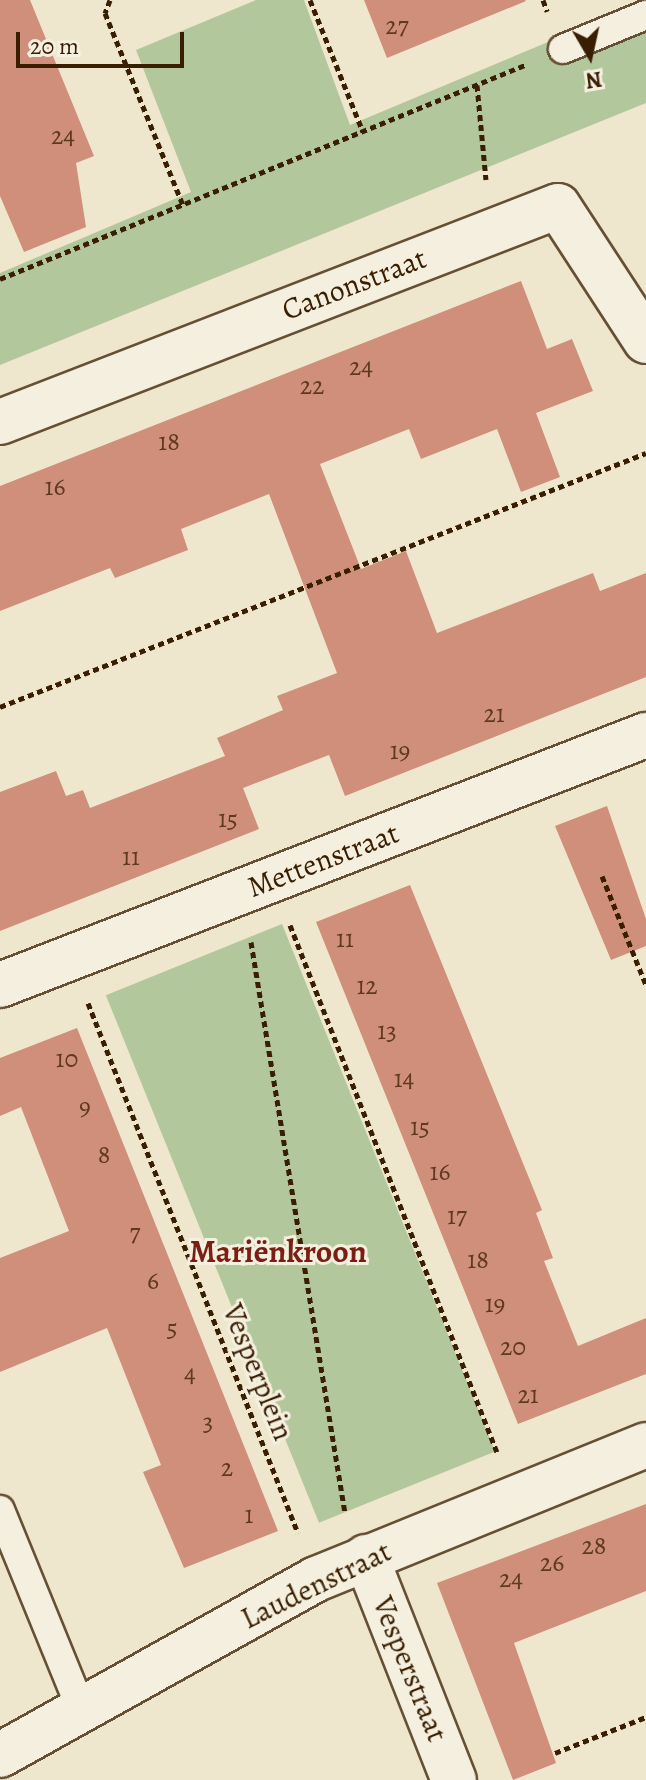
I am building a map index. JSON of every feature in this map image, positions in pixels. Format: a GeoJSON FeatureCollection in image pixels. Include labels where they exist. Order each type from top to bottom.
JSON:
{"type":"FeatureCollection","features":[{"type":"Feature","properties":{"kind":"street","name":"Canonstraat"},"geometry":{"type":"LineString","coordinates":[[0,422],[558,206],[646,341]]}},
{"type":"Feature","properties":{"kind":"street","name":"Mettenstraat"},"geometry":{"type":"LineString","coordinates":[[0,985],[646,735]]}},
{"type":"Feature","properties":{"kind":"street","name":"Laudenstraat"},"geometry":{"type":"LineString","coordinates":[[0,1755],[316,1579],[646,1445]]}},
{"type":"Feature","properties":{"kind":"street","name":"Vesperstraat"},"geometry":{"type":"LineString","coordinates":[[366,1557],[454,1780]]}},
{"type":"Feature","properties":{"kind":"lane"},"geometry":{"type":"LineString","coordinates":[[563,49],[646,15]]}},
{"type":"Feature","properties":{"kind":"lane"},"geometry":{"type":"LineString","coordinates":[[0,1510],[81,1708]]}},
{"type":"Feature","properties":{"kind":"path"},"geometry":{"type":"LineString","coordinates":[[110,0],[105,13],[183,205]]}},
{"type":"Feature","properties":{"kind":"path"},"geometry":{"type":"LineString","coordinates":[[310,0],[363,132]]}},
{"type":"Feature","properties":{"kind":"path"},"geometry":{"type":"LineString","coordinates":[[0,279],[563,49]]}},
{"type":"Feature","properties":{"kind":"path"},"geometry":{"type":"LineString","coordinates":[[477,85],[495,229]]}},
{"type":"Feature","properties":{"kind":"path"},"geometry":{"type":"LineString","coordinates":[[0,707],[646,453]]}},
{"type":"Feature","properties":{"kind":"path"},"geometry":{"type":"LineString","coordinates":[[602,876],[646,985]]}},
{"type":"Feature","properties":{"kind":"path"},"geometry":{"type":"LineString","coordinates":[[252,887],[515,1498]]}},
{"type":"Feature","properties":{"kind":"path"},"geometry":{"type":"LineString","coordinates":[[252,887],[250,936],[344,1511],[366,1557]]}},
{"type":"Feature","properties":{"kind":"path","name":"Vesperplein"},"geometry":{"type":"LineString","coordinates":[[70,958],[316,1579]]}},
{"type":"Feature","properties":{"kind":"path"},"geometry":{"type":"LineString","coordinates":[[555,1753],[646,1717]]}},
{"type":"Feature","properties":{"kind":"green space"},"geometry":{"type":"Polygon","coordinates":[[[256,0],[304,0],[350,125],[646,1],[646,103],[0,365],[0,273],[191,192],[136,50],[256,0]]]}},
{"type":"Feature","properties":{"kind":"green space"},"geometry":{"type":"Polygon","coordinates":[[[282,924],[495,1452],[319,1523],[106,995],[282,924]]]}},
{"type":"Feature","properties":{"kind":"building"},"geometry":{"type":"Polygon","coordinates":[[[0,0],[30,0],[94,156],[76,163],[86,227],[24,252],[0,196],[0,0]]]}},
{"type":"Feature","properties":{"kind":"building"},"geometry":{"type":"Polygon","coordinates":[[[364,0],[525,0],[526,1],[387,58],[364,0]]]}},
{"type":"Feature","properties":{"kind":"building"},"geometry":{"type":"Polygon","coordinates":[[[521,281],[547,349],[572,339],[593,391],[536,413],[560,477],[521,492],[497,429],[421,459],[409,429],[320,464],[361,569],[406,551],[437,633],[593,573],[600,591],[646,573],[646,677],[345,796],[329,755],[243,788],[259,829],[0,931],[0,792],[56,771],[66,796],[83,790],[90,808],[225,756],[217,738],[283,710],[277,696],[337,673],[269,494],[181,529],[188,550],[115,578],[110,568],[0,611],[0,486],[521,281]]]}},
{"type":"Feature","properties":{"kind":"building"},"geometry":{"type":"Polygon","coordinates":[[[607,806],[646,919],[646,946],[611,960],[555,826],[607,806]]]}},
{"type":"Feature","properties":{"kind":"building"},"geometry":{"type":"Polygon","coordinates":[[[410,885],[542,1210],[536,1213],[553,1258],[544,1261],[578,1346],[646,1318],[646,1374],[518,1424],[316,922],[410,885]]]}},
{"type":"Feature","properties":{"kind":"building"},"geometry":{"type":"Polygon","coordinates":[[[77,1028],[278,1531],[184,1568],[143,1472],[161,1465],[107,1328],[0,1372],[0,1258],[69,1231],[21,1107],[0,1116],[0,1058],[77,1028]]]}},
{"type":"Feature","properties":{"kind":"building"},"geometry":{"type":"Polygon","coordinates":[[[646,1504],[646,1591],[514,1643],[556,1763],[513,1780],[437,1583],[646,1504]]]}},
{"type":"Feature","properties":{"kind":"district","name":"Mariënkroon"},"geometry":{"type":"Point","coordinates":[278,1251]}}]}
